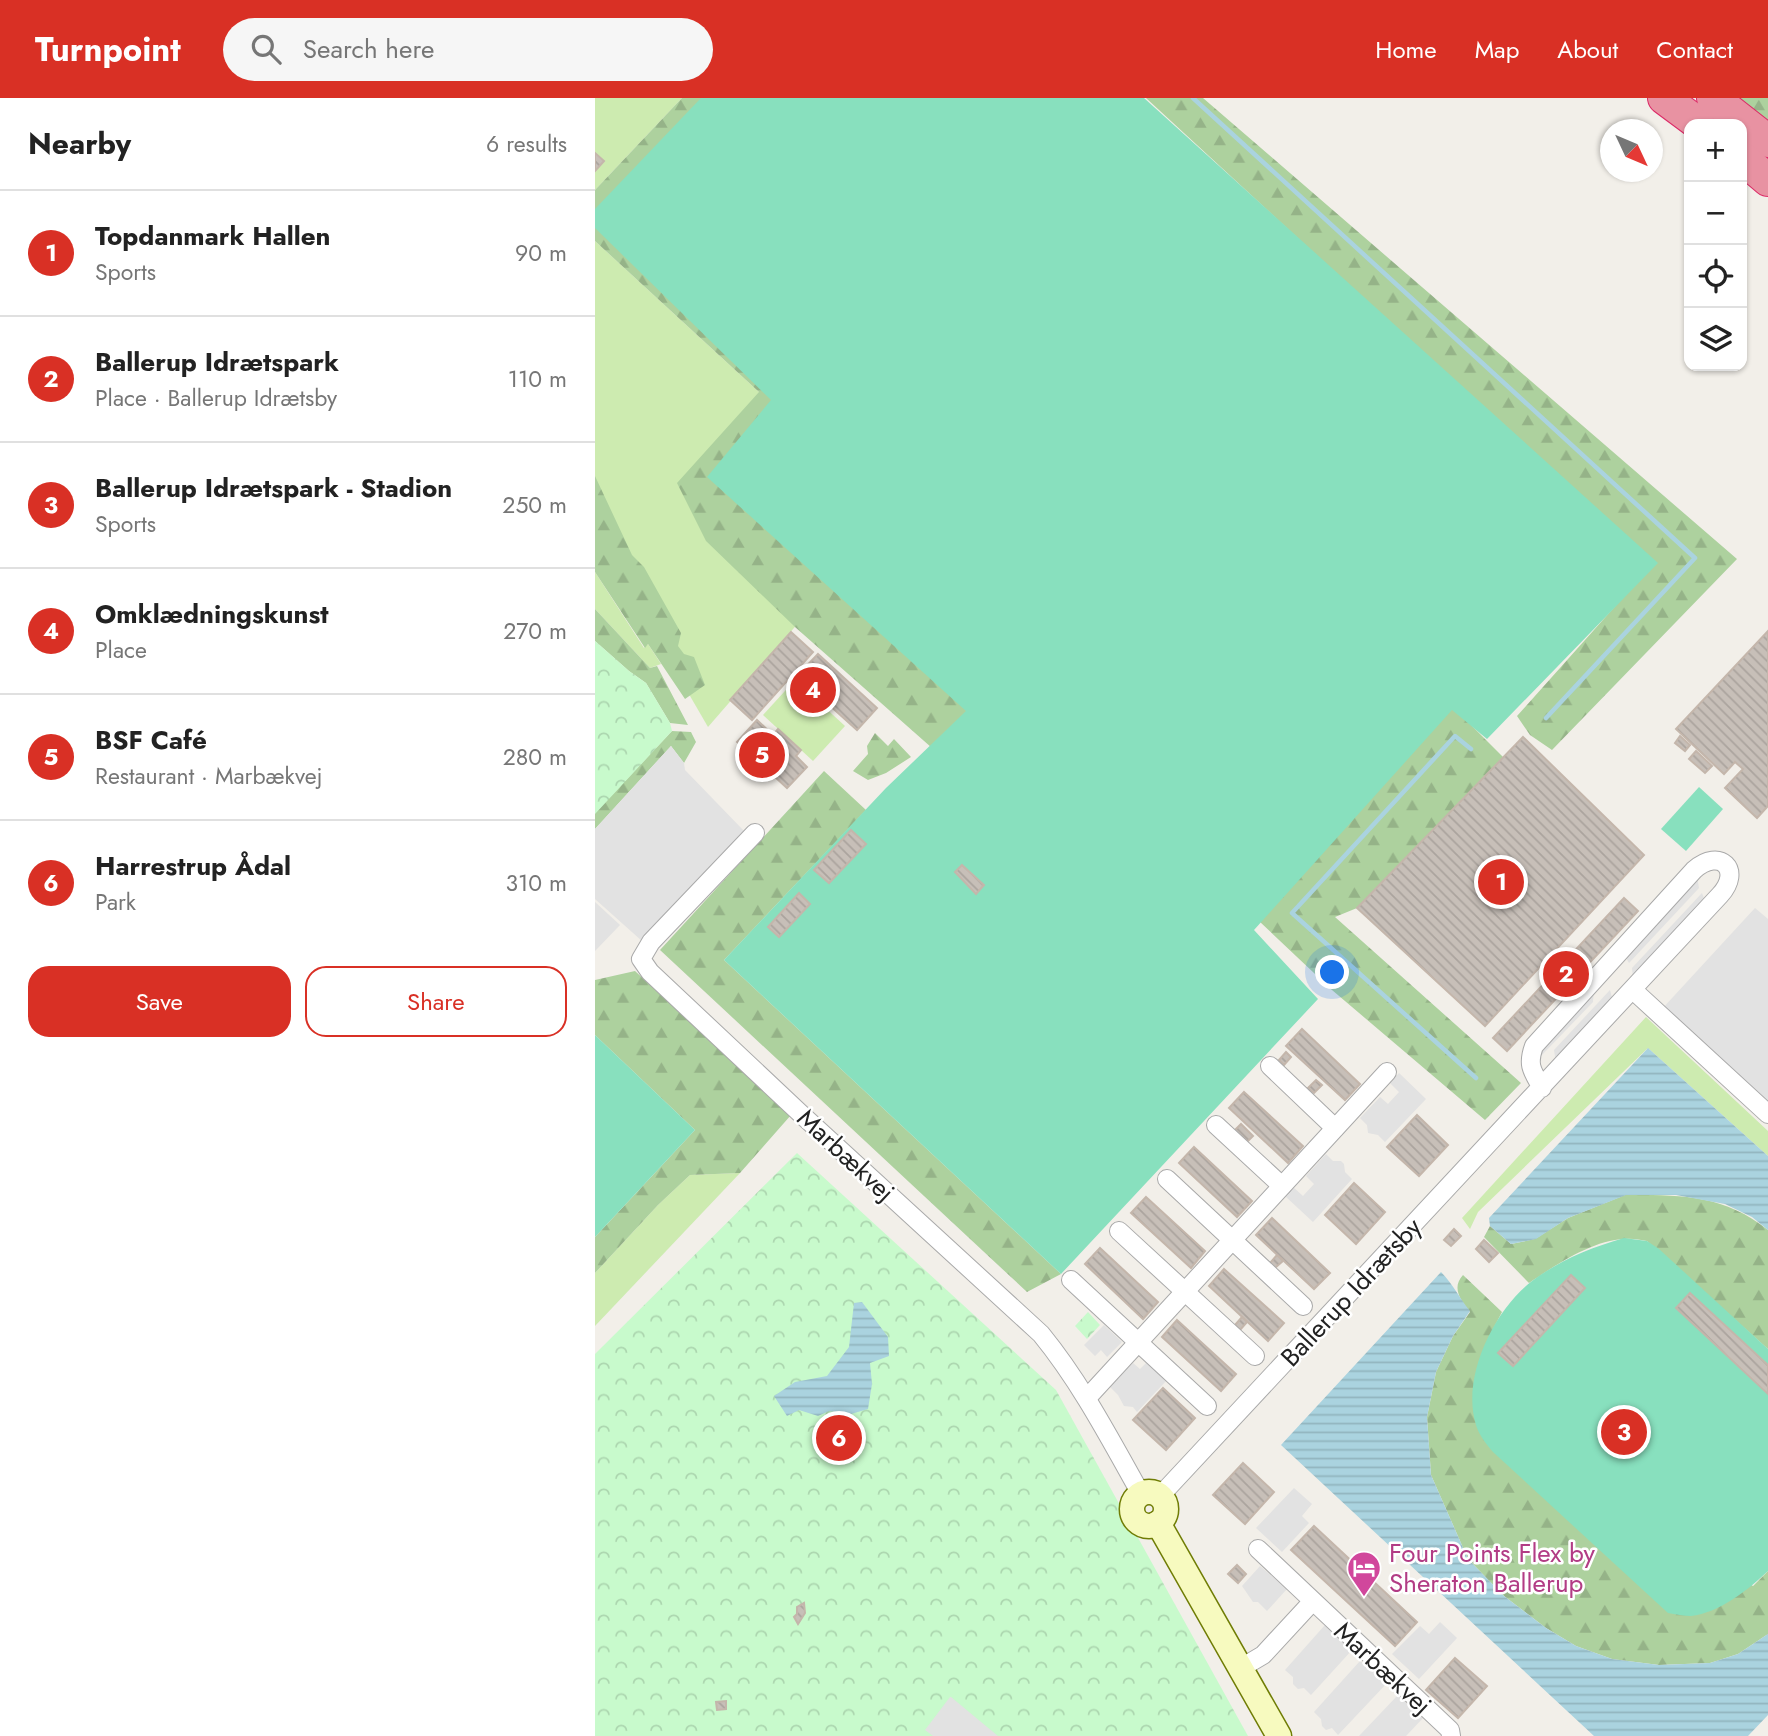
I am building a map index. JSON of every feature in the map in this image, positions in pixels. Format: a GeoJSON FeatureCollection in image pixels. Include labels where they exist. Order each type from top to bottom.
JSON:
{"type":"FeatureCollection","features":[{"type":"Feature","properties":{"kind":"highway"},"geometry":{"type":"LineString","coordinates":[[1664,98],[1692,119]]}},
{"type":"Feature","properties":{"kind":"highway"},"geometry":{"type":"LineString","coordinates":[[1713,98],[1768,141]]}},
{"type":"Feature","properties":{"kind":"highway"},"geometry":{"type":"LineString","coordinates":[[1747,163],[1768,180]]}},
{"type":"Feature","properties":{"kind":"street","name":"Marbækvej"},"geometry":{"type":"LineString","coordinates":[[755,833],[651,942],[641,959],[650,972],[791,1105],[1041,1334],[1062,1360],[1151,1495]]}},
{"type":"Feature","properties":{"kind":"street","name":"Ballerup Idrætsby"},"geometry":{"type":"LineString","coordinates":[[1151,1495],[1542,1088],[1728,887],[1730,879],[1725,864],[1717,859],[1709,859],[1694,870],[1534,1046],[1529,1059],[1532,1072],[1542,1088]]}},
{"type":"Feature","properties":{"kind":"street"},"geometry":{"type":"LineString","coordinates":[[1633,990],[1768,1114]]}},
{"type":"Feature","properties":{"kind":"street"},"geometry":{"type":"LineString","coordinates":[[1269,1066],[1335,1128]]}},
{"type":"Feature","properties":{"kind":"street"},"geometry":{"type":"LineString","coordinates":[[1087,1398],[1387,1072]]}},
{"type":"Feature","properties":{"kind":"street"},"geometry":{"type":"LineString","coordinates":[[1216,1125],[1282,1186]]}},
{"type":"Feature","properties":{"kind":"street"},"geometry":{"type":"LineString","coordinates":[[1167,1179],[1303,1306]]}},
{"type":"Feature","properties":{"kind":"street"},"geometry":{"type":"LineString","coordinates":[[1119,1231],[1255,1356]]}},
{"type":"Feature","properties":{"kind":"street"},"geometry":{"type":"LineString","coordinates":[[1071,1280],[1207,1406]]}},
{"type":"Feature","properties":{"kind":"street"},"geometry":{"type":"LineString","coordinates":[[1151,1495],[1133,1505],[1135,1518],[1147,1526],[1158,1523],[1279,1736]]}},
{"type":"Feature","properties":{"kind":"street","name":"Marbækvej"},"geometry":{"type":"LineString","coordinates":[[1258,1549],[1450,1730],[1451,1736]]}},
{"type":"Feature","properties":{"kind":"street","name":"Marbækvej"},"geometry":{"type":"LineString","coordinates":[[1241,1668],[1263,1655],[1312,1602]]}},
{"type":"Feature","properties":{"kind":"green space"},"geometry":{"type":"Polygon","coordinates":[[[595,98],[682,98],[595,190],[595,98]]]}},
{"type":"Feature","properties":{"kind":"green space"},"geometry":{"type":"Polygon","coordinates":[[[682,98],[721,98],[795,373],[995,735],[932,748],[795,627],[706,541],[677,483],[759,392],[595,241],[595,190],[682,98]]]}},
{"type":"Feature","properties":{"kind":"green space"},"geometry":{"type":"Polygon","coordinates":[[[701,98],[1144,98],[1658,563],[1487,739],[1452,710],[1254,930],[1318,999],[1061,1274],[724,960],[886,788],[966,711],[707,477],[771,400],[595,228],[595,209],[701,98]]]}},
{"type":"Feature","properties":{"kind":"green space"},"geometry":{"type":"Polygon","coordinates":[[[1146,98],[1203,98],[1737,559],[1552,750],[1530,735],[1517,716],[1652,565],[1146,98]]]}},
{"type":"Feature","properties":{"kind":"green space"},"geometry":{"type":"Polygon","coordinates":[[[1739,98],[1768,98],[1768,121],[1739,98]]]}},
{"type":"Feature","properties":{"kind":"green space"},"geometry":{"type":"Polygon","coordinates":[[[595,241],[759,392],[807,613],[708,727],[595,532],[595,241]]]}},
{"type":"Feature","properties":{"kind":"green space"},"geometry":{"type":"Polygon","coordinates":[[[595,476],[632,555],[644,567],[681,633],[678,646],[684,654],[694,657],[705,685],[685,699],[648,644],[645,648],[595,572],[595,476]]]}},
{"type":"Feature","properties":{"kind":"green space"},"geometry":{"type":"Polygon","coordinates":[[[595,572],[644,648],[648,644],[661,664],[650,668],[595,609],[595,572]]]}},
{"type":"Feature","properties":{"kind":"green space"},"geometry":{"type":"Polygon","coordinates":[[[595,609],[650,668],[657,666],[688,725],[670,723],[646,683],[595,641],[595,609]]]}},
{"type":"Feature","properties":{"kind":"green space"},"geometry":{"type":"Polygon","coordinates":[[[595,641],[646,683],[672,731],[595,814],[595,641]]]}},
{"type":"Feature","properties":{"kind":"green space"},"geometry":{"type":"Polygon","coordinates":[[[795,680],[845,726],[813,761],[763,715],[795,680]]]}},
{"type":"Feature","properties":{"kind":"green space"},"geometry":{"type":"Polygon","coordinates":[[[1451,705],[1503,757],[1357,908],[1335,917],[1521,1083],[1485,1120],[1332,990],[1259,921],[1451,705]]]}},
{"type":"Feature","properties":{"kind":"green space"},"geometry":{"type":"Polygon","coordinates":[[[672,731],[691,732],[696,742],[684,763],[671,746],[595,829],[595,813],[672,731]]]}},
{"type":"Feature","properties":{"kind":"green space"},"geometry":{"type":"Polygon","coordinates":[[[875,733],[888,746],[894,739],[911,757],[886,773],[868,780],[853,771],[868,754],[867,746],[875,733]]]}},
{"type":"Feature","properties":{"kind":"green space"},"geometry":{"type":"Polygon","coordinates":[[[824,771],[866,810],[724,960],[1061,1274],[1027,1292],[660,950],[824,771]]]}},
{"type":"Feature","properties":{"kind":"green space"},"geometry":{"type":"Polygon","coordinates":[[[1699,787],[1723,809],[1686,851],[1661,829],[1699,787]]]}},
{"type":"Feature","properties":{"kind":"green space"},"geometry":{"type":"Polygon","coordinates":[[[635,971],[791,1115],[740,1173],[690,1175],[595,1273],[595,1237],[695,1130],[595,1035],[595,980],[635,971]]]}},
{"type":"Feature","properties":{"kind":"green space"},"geometry":{"type":"Polygon","coordinates":[[[1646,1017],[1768,1131],[1768,1156],[1648,1048],[1478,1212],[1470,1229],[1462,1218],[1646,1017]]]}},
{"type":"Feature","properties":{"kind":"green space"},"geometry":{"type":"Polygon","coordinates":[[[595,1035],[695,1130],[595,1237],[595,1035]]]}},
{"type":"Feature","properties":{"kind":"green space"},"geometry":{"type":"Polygon","coordinates":[[[797,1153],[1056,1390],[1248,1736],[595,1736],[595,1354],[797,1153]]]}},
{"type":"Feature","properties":{"kind":"green space"},"geometry":{"type":"Polygon","coordinates":[[[740,1173],[595,1326],[595,1273],[658,1205],[690,1175],[740,1173]]]}},
{"type":"Feature","properties":{"kind":"green space"},"geometry":{"type":"Polygon","coordinates":[[[1625,1195],[1664,1195],[1717,1203],[1751,1218],[1768,1230],[1768,1349],[1647,1241],[1628,1239],[1600,1244],[1575,1255],[1529,1283],[1484,1237],[1490,1226],[1511,1244],[1535,1239],[1568,1218],[1625,1195]]]}},
{"type":"Feature","properties":{"kind":"green space"},"geometry":{"type":"Polygon","coordinates":[[[1624,1238],[1647,1241],[1659,1249],[1768,1349],[1768,1571],[1733,1600],[1702,1614],[1691,1616],[1668,1613],[1493,1452],[1476,1425],[1473,1386],[1477,1366],[1484,1346],[1505,1309],[1532,1281],[1553,1267],[1587,1250],[1624,1238]]]}},
{"type":"Feature","properties":{"kind":"green space"},"geometry":{"type":"Polygon","coordinates":[[[1463,1275],[1502,1312],[1481,1357],[1475,1380],[1473,1406],[1753,1586],[1768,1571],[1768,1634],[1738,1654],[1710,1663],[1659,1665],[1612,1659],[1576,1646],[1546,1628],[1504,1596],[1468,1559],[1431,1475],[1427,1417],[1436,1372],[1453,1336],[1470,1312],[1458,1290],[1459,1280],[1463,1275]]]}},
{"type":"Feature","properties":{"kind":"green space"},"geometry":{"type":"Polygon","coordinates":[[[1088,1312],[1100,1325],[1087,1339],[1075,1326],[1088,1312]]]}},
{"type":"Feature","properties":{"kind":"shaded area"},"geometry":{"type":"Polygon","coordinates":[[[671,746],[684,763],[685,770],[744,831],[642,941],[595,899],[595,829],[671,746]]]}},
{"type":"Feature","properties":{"kind":"shaded area"},"geometry":{"type":"Polygon","coordinates":[[[1697,876],[1699,888],[1629,963],[1624,954],[1697,876]]]}},
{"type":"Feature","properties":{"kind":"shaded area"},"geometry":{"type":"Polygon","coordinates":[[[1702,893],[1705,901],[1633,979],[1632,968],[1702,893]]]}},
{"type":"Feature","properties":{"kind":"shaded area"},"geometry":{"type":"Polygon","coordinates":[[[595,902],[620,925],[595,951],[595,902]]]}},
{"type":"Feature","properties":{"kind":"shaded area"},"geometry":{"type":"Polygon","coordinates":[[[1755,908],[1768,919],[1768,1106],[1662,1009],[1755,908]]]}},
{"type":"Feature","properties":{"kind":"shaded area"},"geometry":{"type":"Polygon","coordinates":[[[1594,989],[1593,1002],[1540,1057],[1539,1044],[1594,989]]]}},
{"type":"Feature","properties":{"kind":"shaded area"},"geometry":{"type":"Polygon","coordinates":[[[1610,990],[1613,1001],[1556,1063],[1554,1050],[1610,990]]]}},
{"type":"Feature","properties":{"kind":"shaded area"},"geometry":{"type":"Polygon","coordinates":[[[1399,1073],[1426,1099],[1385,1142],[1378,1135],[1368,1133],[1367,1125],[1360,1118],[1380,1097],[1388,1104],[1399,1092],[1390,1083],[1399,1073]]]}},
{"type":"Feature","properties":{"kind":"shaded area"},"geometry":{"type":"Polygon","coordinates":[[[1326,1154],[1333,1161],[1341,1161],[1345,1172],[1352,1179],[1313,1222],[1285,1196],[1293,1187],[1303,1196],[1314,1184],[1306,1176],[1326,1154]]]}},
{"type":"Feature","properties":{"kind":"shaded area"},"geometry":{"type":"Polygon","coordinates":[[[1104,1325],[1122,1342],[1107,1357],[1101,1350],[1095,1356],[1084,1345],[1104,1325]]]}},
{"type":"Feature","properties":{"kind":"shaded area"},"geometry":{"type":"Polygon","coordinates":[[[1149,1360],[1167,1380],[1137,1412],[1133,1407],[1124,1406],[1110,1387],[1133,1363],[1140,1369],[1149,1360]]]}},
{"type":"Feature","properties":{"kind":"shaded area"},"geometry":{"type":"Polygon","coordinates":[[[1294,1488],[1312,1504],[1302,1516],[1309,1523],[1282,1552],[1256,1528],[1294,1488]]]}},
{"type":"Feature","properties":{"kind":"shaded area"},"geometry":{"type":"Polygon","coordinates":[[[1260,1566],[1287,1589],[1267,1611],[1258,1602],[1253,1602],[1242,1586],[1260,1566]]]}},
{"type":"Feature","properties":{"kind":"shaded area"},"geometry":{"type":"Polygon","coordinates":[[[1440,1622],[1457,1638],[1419,1679],[1392,1654],[1420,1626],[1429,1634],[1440,1622]]]}},
{"type":"Feature","properties":{"kind":"shaded area"},"geometry":{"type":"Polygon","coordinates":[[[1325,1625],[1352,1650],[1311,1695],[1304,1688],[1298,1689],[1293,1684],[1293,1677],[1285,1670],[1325,1625]]]}},
{"type":"Feature","properties":{"kind":"shaded area"},"geometry":{"type":"Polygon","coordinates":[[[1360,1661],[1387,1683],[1338,1735],[1332,1728],[1326,1730],[1314,1712],[1360,1661]]]}},
{"type":"Feature","properties":{"kind":"shaded area"},"geometry":{"type":"Polygon","coordinates":[[[1398,1695],[1423,1718],[1406,1736],[1359,1736],[1398,1695]]]}},
{"type":"Feature","properties":{"kind":"shaded area"},"geometry":{"type":"Polygon","coordinates":[[[950,1697],[998,1736],[933,1736],[925,1730],[950,1697]]]}},
{"type":"Feature","properties":{"kind":"water"},"geometry":{"type":"Polygon","coordinates":[[[1648,1048],[1768,1156],[1768,1230],[1752,1217],[1725,1204],[1676,1195],[1626,1195],[1568,1218],[1536,1239],[1511,1244],[1490,1226],[1489,1218],[1648,1048]]]}},
{"type":"Feature","properties":{"kind":"water"},"geometry":{"type":"Polygon","coordinates":[[[1441,1272],[1470,1311],[1453,1336],[1436,1372],[1427,1417],[1431,1475],[1468,1559],[1504,1596],[1546,1628],[1576,1646],[1612,1659],[1659,1665],[1710,1663],[1738,1654],[1768,1634],[1768,1715],[1748,1736],[1594,1736],[1281,1445],[1441,1272]]]}},
{"type":"Feature","properties":{"kind":"water"},"geometry":{"type":"Polygon","coordinates":[[[862,1302],[888,1337],[889,1356],[870,1363],[872,1384],[868,1409],[851,1414],[829,1411],[818,1416],[799,1410],[787,1416],[774,1396],[795,1382],[827,1376],[849,1347],[854,1303],[862,1302]]]}},
{"type":"Feature","properties":{"kind":"building"},"geometry":{"type":"Polygon","coordinates":[[[595,153],[604,161],[595,171],[595,153]]]}},
{"type":"Feature","properties":{"kind":"building"},"geometry":{"type":"Polygon","coordinates":[[[1768,631],[1768,806],[1757,818],[1725,788],[1743,769],[1735,762],[1724,774],[1676,729],[1768,631]]]}},
{"type":"Feature","properties":{"kind":"building"},"geometry":{"type":"Polygon","coordinates":[[[791,632],[813,652],[752,720],[730,700],[791,632]]]}},
{"type":"Feature","properties":{"kind":"building"},"geometry":{"type":"Polygon","coordinates":[[[818,654],[877,708],[857,730],[797,676],[818,654]]]}},
{"type":"Feature","properties":{"kind":"building"},"geometry":{"type":"Polygon","coordinates":[[[757,720],[773,735],[778,729],[801,750],[796,756],[807,767],[787,788],[737,742],[757,720]]]}},
{"type":"Feature","properties":{"kind":"building"},"geometry":{"type":"Polygon","coordinates":[[[1680,736],[1690,745],[1685,751],[1675,743],[1680,736]]]}},
{"type":"Feature","properties":{"kind":"building"},"geometry":{"type":"Polygon","coordinates":[[[1523,737],[1644,855],[1485,1026],[1357,908],[1523,737]]]}},
{"type":"Feature","properties":{"kind":"building"},"geometry":{"type":"Polygon","coordinates":[[[1696,751],[1712,766],[1705,773],[1689,759],[1696,751]]]}},
{"type":"Feature","properties":{"kind":"building"},"geometry":{"type":"Polygon","coordinates":[[[851,830],[866,844],[829,883],[814,870],[851,830]]]}},
{"type":"Feature","properties":{"kind":"building"},"geometry":{"type":"Polygon","coordinates":[[[962,865],[984,885],[976,894],[955,872],[962,865]]]}},
{"type":"Feature","properties":{"kind":"building"},"geometry":{"type":"Polygon","coordinates":[[[799,893],[810,904],[779,937],[768,927],[799,893]]]}},
{"type":"Feature","properties":{"kind":"building"},"geometry":{"type":"Polygon","coordinates":[[[1624,898],[1638,911],[1507,1051],[1493,1038],[1624,898]]]}},
{"type":"Feature","properties":{"kind":"building"},"geometry":{"type":"Polygon","coordinates":[[[1302,1029],[1360,1084],[1345,1100],[1286,1046],[1302,1029]]]}},
{"type":"Feature","properties":{"kind":"building"},"geometry":{"type":"Polygon","coordinates":[[[1286,1052],[1291,1057],[1284,1065],[1279,1060],[1286,1052]]]}},
{"type":"Feature","properties":{"kind":"building"},"geometry":{"type":"Polygon","coordinates":[[[1316,1080],[1322,1085],[1314,1093],[1308,1088],[1316,1080]]]}},
{"type":"Feature","properties":{"kind":"building"},"geometry":{"type":"Polygon","coordinates":[[[1244,1092],[1303,1146],[1288,1163],[1229,1108],[1244,1092]]]}},
{"type":"Feature","properties":{"kind":"building"},"geometry":{"type":"Polygon","coordinates":[[[1417,1115],[1448,1145],[1419,1176],[1387,1147],[1417,1115]]]}},
{"type":"Feature","properties":{"kind":"building"},"geometry":{"type":"Polygon","coordinates":[[[1241,1124],[1253,1136],[1246,1143],[1233,1132],[1241,1124]]]}},
{"type":"Feature","properties":{"kind":"building"},"geometry":{"type":"Polygon","coordinates":[[[1194,1147],[1252,1201],[1237,1217],[1179,1163],[1194,1147]]]}},
{"type":"Feature","properties":{"kind":"building"},"geometry":{"type":"Polygon","coordinates":[[[1354,1183],[1385,1212],[1356,1244],[1325,1215],[1354,1183]]]}},
{"type":"Feature","properties":{"kind":"building"},"geometry":{"type":"Polygon","coordinates":[[[1146,1197],[1205,1251],[1191,1268],[1131,1213],[1146,1197]]]}},
{"type":"Feature","properties":{"kind":"building"},"geometry":{"type":"Polygon","coordinates":[[[1272,1218],[1330,1273],[1314,1289],[1256,1235],[1272,1218]]]}},
{"type":"Feature","properties":{"kind":"building"},"geometry":{"type":"Polygon","coordinates":[[[1454,1229],[1461,1236],[1451,1246],[1444,1240],[1454,1229]]]}},
{"type":"Feature","properties":{"kind":"building"},"geometry":{"type":"Polygon","coordinates":[[[1484,1240],[1498,1253],[1489,1262],[1476,1249],[1484,1240]]]}},
{"type":"Feature","properties":{"kind":"building"},"geometry":{"type":"Polygon","coordinates":[[[1100,1248],[1158,1302],[1143,1319],[1085,1264],[1100,1248]]]}},
{"type":"Feature","properties":{"kind":"building"},"geometry":{"type":"Polygon","coordinates":[[[1277,1255],[1283,1261],[1275,1268],[1270,1263],[1277,1255]]]}},
{"type":"Feature","properties":{"kind":"building"},"geometry":{"type":"Polygon","coordinates":[[[1224,1269],[1284,1323],[1268,1341],[1209,1286],[1224,1269]]]}},
{"type":"Feature","properties":{"kind":"building"},"geometry":{"type":"Polygon","coordinates":[[[1571,1275],[1585,1288],[1513,1366],[1498,1353],[1571,1275]]]}},
{"type":"Feature","properties":{"kind":"building"},"geometry":{"type":"Polygon","coordinates":[[[1690,1293],[1768,1365],[1768,1394],[1676,1308],[1690,1293]]]}},
{"type":"Feature","properties":{"kind":"building"},"geometry":{"type":"Polygon","coordinates":[[[1242,1317],[1247,1322],[1240,1330],[1235,1325],[1242,1317]]]}},
{"type":"Feature","properties":{"kind":"building"},"geometry":{"type":"Polygon","coordinates":[[[1177,1320],[1236,1374],[1221,1391],[1162,1337],[1177,1320]]]}},
{"type":"Feature","properties":{"kind":"building"},"geometry":{"type":"Polygon","coordinates":[[[1163,1388],[1195,1418],[1166,1450],[1133,1420],[1163,1388]]]}},
{"type":"Feature","properties":{"kind":"building"},"geometry":{"type":"Polygon","coordinates":[[[1243,1463],[1274,1492],[1245,1524],[1213,1495],[1243,1463]]]}},
{"type":"Feature","properties":{"kind":"building"},"geometry":{"type":"Polygon","coordinates":[[[1314,1526],[1417,1622],[1395,1646],[1291,1550],[1314,1526]]]}},
{"type":"Feature","properties":{"kind":"building"},"geometry":{"type":"Polygon","coordinates":[[[1237,1565],[1246,1574],[1238,1583],[1228,1574],[1237,1565]]]}},
{"type":"Feature","properties":{"kind":"building"},"geometry":{"type":"Polygon","coordinates":[[[804,1603],[805,1613],[798,1624],[794,1617],[797,1607],[804,1603]]]}},
{"type":"Feature","properties":{"kind":"building"},"geometry":{"type":"Polygon","coordinates":[[[1455,1658],[1487,1686],[1458,1718],[1426,1690],[1455,1658]]]}},
{"type":"Feature","properties":{"kind":"building"},"geometry":{"type":"Polygon","coordinates":[[[726,1701],[726,1709],[717,1710],[716,1702],[726,1701]]]}},
{"type":"Feature","properties":{"kind":"waterway"},"geometry":{"type":"LineString","coordinates":[[1193,98],[1695,558],[1546,718]]}},
{"type":"Feature","properties":{"kind":"waterway"},"geometry":{"type":"LineString","coordinates":[[1471,749],[1455,736],[1292,913],[1476,1078]]}},
{"type":"Feature","properties":{"kind":"place","name":"Omklædningskunst"},"geometry":{"type":"Point","coordinates":[813,690]}},
{"type":"Feature","properties":{"kind":"place","name":"BSF Café"},"geometry":{"type":"Point","coordinates":[762,755]}},
{"type":"Feature","properties":{"kind":"place","name":"Topdanmark Hallen"},"geometry":{"type":"Point","coordinates":[1501,882]}},
{"type":"Feature","properties":{"kind":"place","name":"Ballerup Idrætspark"},"geometry":{"type":"Point","coordinates":[1566,974]}},
{"type":"Feature","properties":{"kind":"place","name":"Ballerup Idrætspark - Stadion"},"geometry":{"type":"Point","coordinates":[1624,1432]}},
{"type":"Feature","properties":{"kind":"place","name":"Harrestrup Ådal"},"geometry":{"type":"Point","coordinates":[839,1438]}},
{"type":"Feature","properties":{"kind":"place","name":"Four Points Flex by Sheraton Ballerup"},"geometry":{"type":"Point","coordinates":[1364,1598]}}]}
